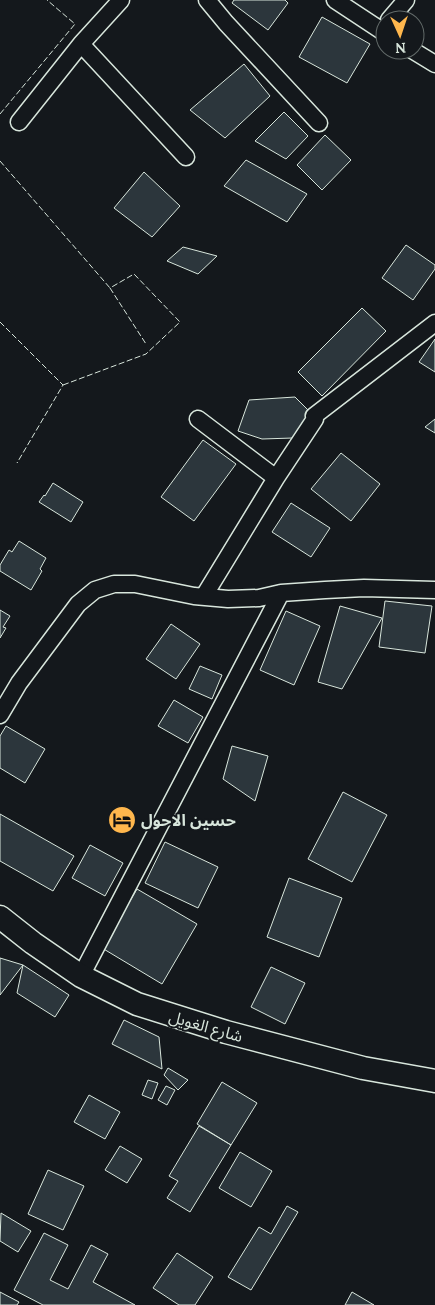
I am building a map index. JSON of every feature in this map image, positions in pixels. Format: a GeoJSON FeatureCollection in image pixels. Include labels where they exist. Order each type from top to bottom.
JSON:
{"type":"FeatureCollection","features":[{"type":"Feature","properties":{"kind":"street"},"geometry":{"type":"LineString","coordinates":[[19,122],[81,44],[121,0]]}},
{"type":"Feature","properties":{"kind":"street"},"geometry":{"type":"LineString","coordinates":[[207,0],[319,123]]}},
{"type":"Feature","properties":{"kind":"street"},"geometry":{"type":"LineString","coordinates":[[335,0],[375,22]]}},
{"type":"Feature","properties":{"kind":"street"},"geometry":{"type":"LineString","coordinates":[[398,10],[406,0]]}},
{"type":"Feature","properties":{"kind":"street"},"geometry":{"type":"LineString","coordinates":[[81,44],[186,157]]}},
{"type":"Feature","properties":{"kind":"street"},"geometry":{"type":"LineString","coordinates":[[204,596],[276,478],[315,420],[314,416],[435,323]]}},
{"type":"Feature","properties":{"kind":"street"},"geometry":{"type":"LineString","coordinates":[[198,419],[276,478]]}},
{"type":"Feature","properties":{"kind":"street"},"geometry":{"type":"LineString","coordinates":[[0,715],[19,683],[78,604],[96,590],[114,584],[135,584],[204,596],[228,598],[259,598],[281,593],[364,588],[435,590]]}},
{"type":"Feature","properties":{"kind":"street"},"geometry":{"type":"LineString","coordinates":[[81,976],[281,593]]}},
{"type":"Feature","properties":{"kind":"street","name":"شارع الغويل"},"geometry":{"type":"LineString","coordinates":[[0,917],[33,943],[81,976],[137,1004],[183,1020],[363,1068],[435,1082]]}},
{"type":"Feature","properties":{"kind":"building"},"geometry":{"type":"Polygon","coordinates":[[[234,0],[285,0],[288,3],[268,30],[232,3],[234,0]]]}},
{"type":"Feature","properties":{"kind":"building"},"geometry":{"type":"Polygon","coordinates":[[[322,17],[370,44],[347,83],[299,57],[322,17]]]}},
{"type":"Feature","properties":{"kind":"building"},"geometry":{"type":"Polygon","coordinates":[[[244,64],[270,96],[225,138],[190,110],[244,64]]]}},
{"type":"Feature","properties":{"kind":"building"},"geometry":{"type":"Polygon","coordinates":[[[284,112],[308,136],[286,159],[255,141],[284,112]]]}},
{"type":"Feature","properties":{"kind":"building"},"geometry":{"type":"Polygon","coordinates":[[[325,135],[351,160],[322,190],[297,165],[325,135]]]}},
{"type":"Feature","properties":{"kind":"building"},"geometry":{"type":"Polygon","coordinates":[[[246,160],[307,194],[287,222],[224,186],[246,160]]]}},
{"type":"Feature","properties":{"kind":"building"},"geometry":{"type":"Polygon","coordinates":[[[144,172],[180,206],[152,237],[114,208],[144,172]]]}},
{"type":"Feature","properties":{"kind":"building"},"geometry":{"type":"Polygon","coordinates":[[[406,245],[435,265],[435,269],[413,300],[382,278],[406,245]]]}},
{"type":"Feature","properties":{"kind":"building"},"geometry":{"type":"Polygon","coordinates":[[[183,247],[217,256],[198,274],[167,261],[183,247]]]}},
{"type":"Feature","properties":{"kind":"building"},"geometry":{"type":"Polygon","coordinates":[[[362,308],[386,331],[322,396],[298,372],[362,308]]]}},
{"type":"Feature","properties":{"kind":"building"},"geometry":{"type":"Polygon","coordinates":[[[435,339],[435,372],[419,362],[435,339]]]}},
{"type":"Feature","properties":{"kind":"building"},"geometry":{"type":"Polygon","coordinates":[[[295,397],[314,416],[293,438],[262,439],[238,431],[249,400],[295,397]]]}},
{"type":"Feature","properties":{"kind":"building"},"geometry":{"type":"Polygon","coordinates":[[[435,419],[435,433],[425,427],[435,419]]]}},
{"type":"Feature","properties":{"kind":"building"},"geometry":{"type":"Polygon","coordinates":[[[203,440],[236,464],[194,521],[161,497],[203,440]]]}},
{"type":"Feature","properties":{"kind":"building"},"geometry":{"type":"Polygon","coordinates":[[[341,453],[380,484],[351,521],[311,489],[341,453]]]}},
{"type":"Feature","properties":{"kind":"building"},"geometry":{"type":"Polygon","coordinates":[[[53,483],[83,502],[71,522],[39,502],[53,483]]]}},
{"type":"Feature","properties":{"kind":"building"},"geometry":{"type":"Polygon","coordinates":[[[291,503],[330,528],[311,557],[272,532],[291,503]]]}},
{"type":"Feature","properties":{"kind":"building"},"geometry":{"type":"Polygon","coordinates":[[[19,541],[46,558],[40,569],[42,571],[31,590],[0,571],[0,565],[9,550],[12,552],[19,541]]]}},
{"type":"Feature","properties":{"kind":"building"},"geometry":{"type":"Polygon","coordinates":[[[385,601],[432,606],[425,653],[379,647],[385,601]]]}},
{"type":"Feature","properties":{"kind":"building"},"geometry":{"type":"Polygon","coordinates":[[[340,606],[382,618],[342,689],[318,682],[340,606]]]}},
{"type":"Feature","properties":{"kind":"building"},"geometry":{"type":"Polygon","coordinates":[[[0,610],[10,616],[3,627],[6,628],[0,638],[0,610]]]}},
{"type":"Feature","properties":{"kind":"building"},"geometry":{"type":"Polygon","coordinates":[[[286,611],[320,626],[294,685],[260,670],[286,611]]]}},
{"type":"Feature","properties":{"kind":"building"},"geometry":{"type":"Polygon","coordinates":[[[171,624],[200,644],[176,679],[146,659],[171,624]]]}},
{"type":"Feature","properties":{"kind":"building"},"geometry":{"type":"Polygon","coordinates":[[[200,666],[222,675],[212,699],[189,689],[200,666]]]}},
{"type":"Feature","properties":{"kind":"building"},"geometry":{"type":"Polygon","coordinates":[[[174,700],[203,717],[188,743],[158,726],[174,700]]]}},
{"type":"Feature","properties":{"kind":"building"},"geometry":{"type":"Polygon","coordinates":[[[6,726],[45,749],[25,783],[0,768],[0,736],[6,726]]]}},
{"type":"Feature","properties":{"kind":"building"},"geometry":{"type":"Polygon","coordinates":[[[232,746],[268,756],[255,801],[223,779],[232,746]]]}},
{"type":"Feature","properties":{"kind":"building"},"geometry":{"type":"Polygon","coordinates":[[[343,792],[387,815],[352,882],[308,859],[343,792]]]}},
{"type":"Feature","properties":{"kind":"building"},"geometry":{"type":"Polygon","coordinates":[[[0,814],[74,856],[53,891],[0,861],[0,814]]]}},
{"type":"Feature","properties":{"kind":"building"},"geometry":{"type":"Polygon","coordinates":[[[165,842],[218,867],[198,908],[145,883],[165,842]]]}},
{"type":"Feature","properties":{"kind":"building"},"geometry":{"type":"Polygon","coordinates":[[[90,845],[123,863],[105,896],[72,878],[90,845]]]}},
{"type":"Feature","properties":{"kind":"building"},"geometry":{"type":"Polygon","coordinates":[[[289,878],[342,898],[319,957],[267,937],[289,878]]]}},
{"type":"Feature","properties":{"kind":"building"},"geometry":{"type":"Polygon","coordinates":[[[137,889],[197,924],[162,984],[102,948],[137,889]]]}},
{"type":"Feature","properties":{"kind":"building"},"geometry":{"type":"Polygon","coordinates":[[[0,958],[23,965],[0,995],[0,958]]]}},
{"type":"Feature","properties":{"kind":"building"},"geometry":{"type":"Polygon","coordinates":[[[23,965],[69,995],[55,1017],[17,993],[23,965]]]}},
{"type":"Feature","properties":{"kind":"building"},"geometry":{"type":"Polygon","coordinates":[[[271,967],[305,983],[285,1024],[251,1007],[271,967]]]}},
{"type":"Feature","properties":{"kind":"building"},"geometry":{"type":"Polygon","coordinates":[[[124,1020],[159,1037],[162,1069],[112,1044],[124,1020]]]}},
{"type":"Feature","properties":{"kind":"building"},"geometry":{"type":"Polygon","coordinates":[[[168,1068],[188,1080],[178,1090],[164,1075],[168,1068]]]}},
{"type":"Feature","properties":{"kind":"building"},"geometry":{"type":"Polygon","coordinates":[[[148,1080],[158,1083],[152,1099],[142,1095],[148,1080]]]}},
{"type":"Feature","properties":{"kind":"building"},"geometry":{"type":"Polygon","coordinates":[[[222,1082],[257,1103],[231,1145],[197,1124],[222,1082]]]}},
{"type":"Feature","properties":{"kind":"building"},"geometry":{"type":"Polygon","coordinates":[[[166,1086],[175,1090],[167,1105],[158,1100],[166,1086]]]}},
{"type":"Feature","properties":{"kind":"building"},"geometry":{"type":"Polygon","coordinates":[[[89,1095],[120,1112],[105,1139],[74,1122],[89,1095]]]}},
{"type":"Feature","properties":{"kind":"building"},"geometry":{"type":"Polygon","coordinates":[[[199,1126],[231,1145],[190,1212],[167,1198],[178,1181],[169,1176],[199,1126]]]}},
{"type":"Feature","properties":{"kind":"building"},"geometry":{"type":"Polygon","coordinates":[[[120,1146],[142,1159],[127,1183],[105,1170],[120,1146]]]}},
{"type":"Feature","properties":{"kind":"building"},"geometry":{"type":"Polygon","coordinates":[[[240,1152],[272,1171],[251,1207],[219,1188],[240,1152]]]}},
{"type":"Feature","properties":{"kind":"building"},"geometry":{"type":"Polygon","coordinates":[[[48,1170],[84,1186],[63,1230],[28,1214],[48,1170]]]}},
{"type":"Feature","properties":{"kind":"building"},"geometry":{"type":"Polygon","coordinates":[[[287,1206],[298,1212],[251,1290],[228,1277],[259,1227],[271,1234],[287,1206]]]}},
{"type":"Feature","properties":{"kind":"building"},"geometry":{"type":"Polygon","coordinates":[[[1,1213],[31,1231],[18,1252],[0,1241],[1,1213]]]}},
{"type":"Feature","properties":{"kind":"building"},"geometry":{"type":"Polygon","coordinates":[[[44,1233],[68,1245],[50,1280],[68,1289],[91,1245],[108,1254],[93,1282],[135,1305],[43,1305],[14,1290],[44,1233]]]}},
{"type":"Feature","properties":{"kind":"building"},"geometry":{"type":"Polygon","coordinates":[[[177,1253],[213,1277],[195,1305],[179,1305],[153,1288],[177,1253]]]}},
{"type":"Feature","properties":{"kind":"building"},"geometry":{"type":"Polygon","coordinates":[[[0,1292],[19,1302],[17,1305],[0,1305],[0,1292]]]}},
{"type":"Feature","properties":{"kind":"building"},"geometry":{"type":"Polygon","coordinates":[[[352,1292],[374,1305],[345,1305],[352,1292]]]}},
{"type":"Feature","properties":{"kind":"fence"},"geometry":{"type":"LineString","coordinates":[[0,114],[75,24],[47,0]]}},
{"type":"Feature","properties":{"kind":"fence"},"geometry":{"type":"LineString","coordinates":[[0,161],[110,288]]}},
{"type":"Feature","properties":{"kind":"fence"},"geometry":{"type":"LineString","coordinates":[[63,385],[146,354],[180,322],[134,274],[110,288],[146,344]]}},
{"type":"Feature","properties":{"kind":"fence"},"geometry":{"type":"LineString","coordinates":[[0,322],[63,385],[17,463]]}},
{"type":"Feature","properties":{"kind":"place","name":"حسين الاحول"},"geometry":{"type":"Point","coordinates":[122,820]}}]}
